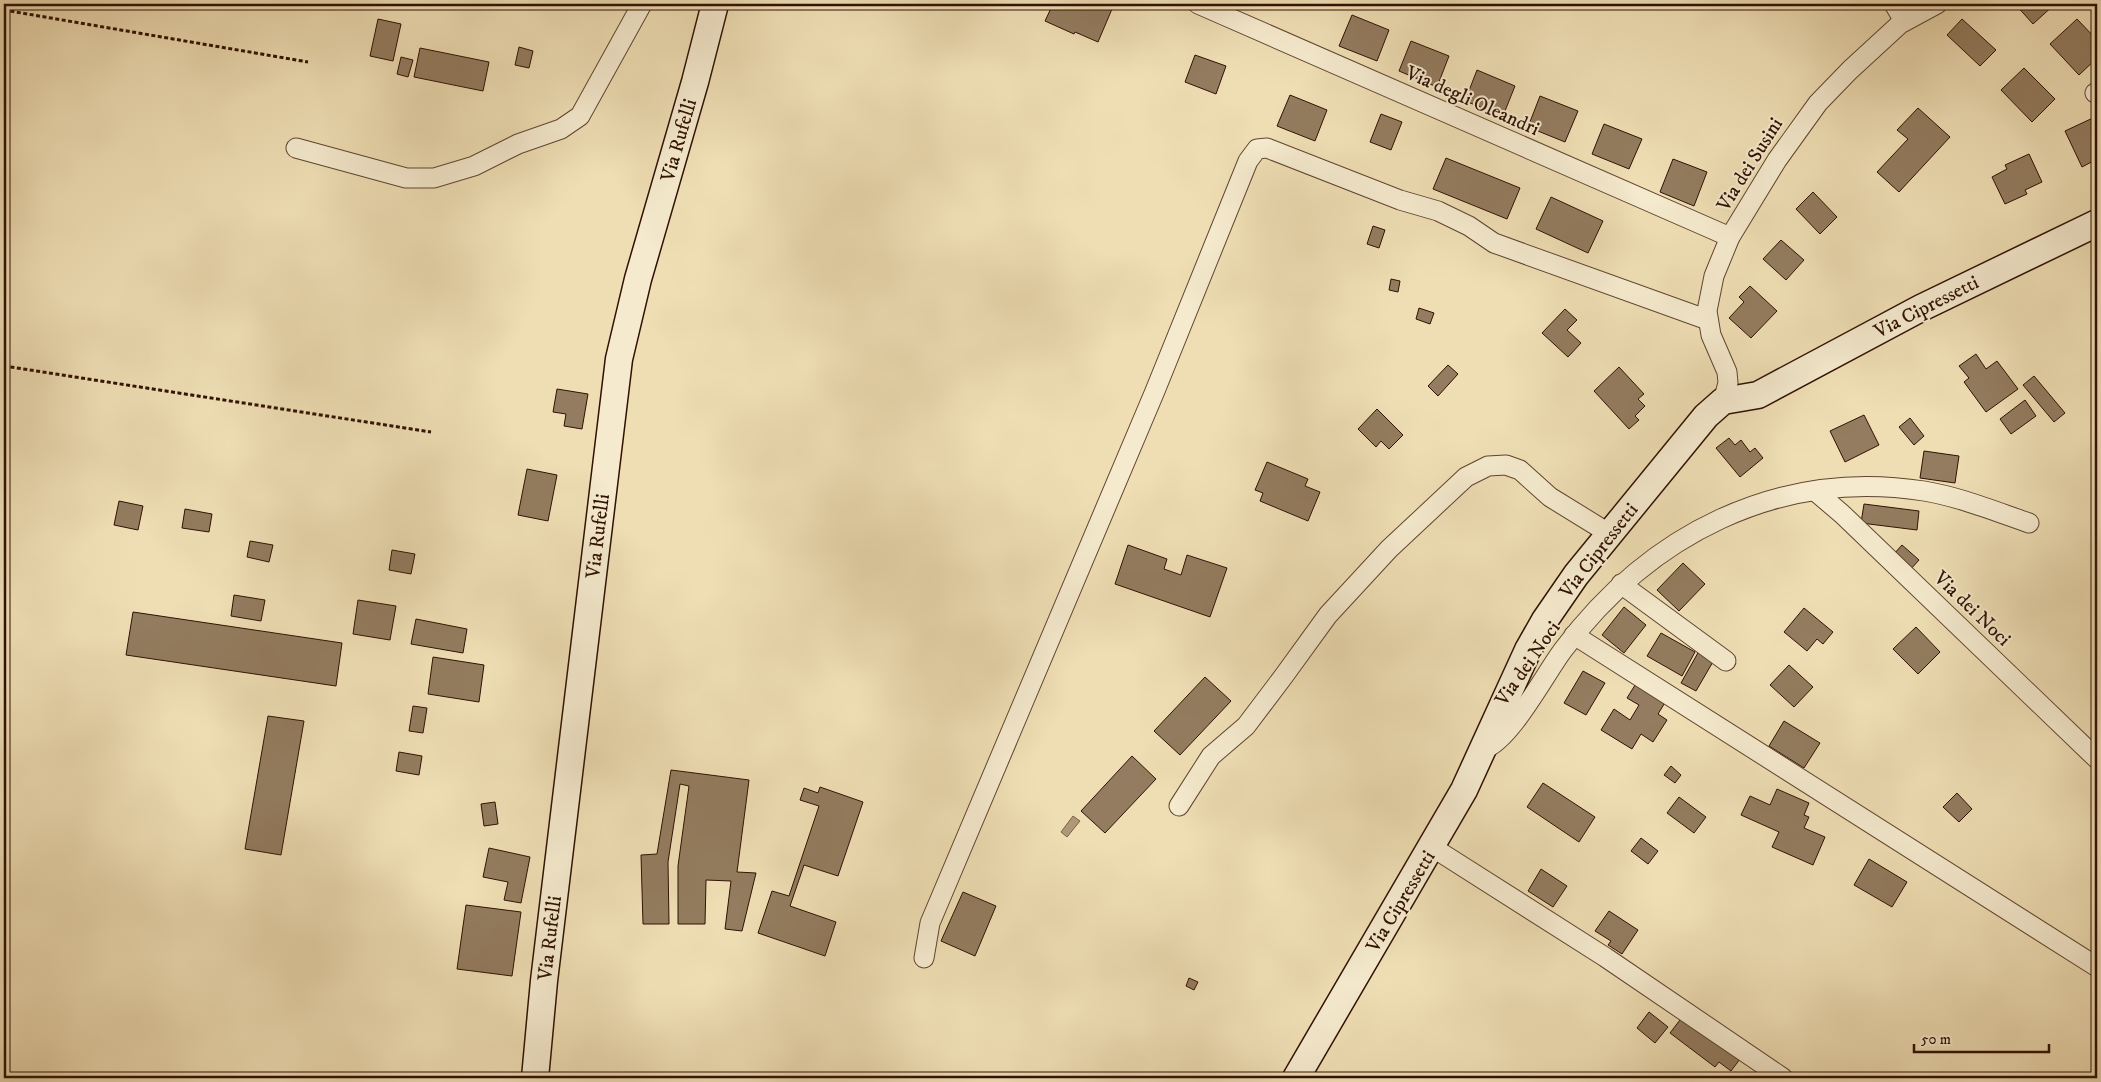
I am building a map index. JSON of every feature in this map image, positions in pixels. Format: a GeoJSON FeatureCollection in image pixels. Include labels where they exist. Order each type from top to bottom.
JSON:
{"type":"FeatureCollection","features":[{"type":"Feature","properties":{"kind":"street"},"geometry":{"type":"LineString","coordinates":[[296,148],[406,178],[434,178],[474,166],[518,144],[561,129],[580,116],[642,4]]}},
{"type":"Feature","properties":{"kind":"street","name":"Via Rufelli"},"geometry":{"type":"LineString","coordinates":[[535,1078],[544,980],[619,359],[638,279],[695,82],[715,4]]}},
{"type":"Feature","properties":{"kind":"street","name":"Via degli Oleandri"},"geometry":{"type":"LineString","coordinates":[[1198,4],[1730,237]]}},
{"type":"Feature","properties":{"kind":"street"},"geometry":{"type":"LineString","coordinates":[[1894,4],[1904,21]]}},
{"type":"Feature","properties":{"kind":"street","name":"Via dei Susini"},"geometry":{"type":"LineString","coordinates":[[1724,401],[1728,383],[1726,372],[1711,335],[1708,320],[1710,289],[1718,263],[1730,237],[1781,154],[1814,109],[1844,75],[1904,21],[1936,4]]}},
{"type":"Feature","properties":{"kind":"street"},"geometry":{"type":"LineString","coordinates":[[924,958],[930,923],[1155,391],[1248,161],[1257,148],[1267,148],[1400,200],[1438,211],[1470,226],[1494,243],[1708,320]]}},
{"type":"Feature","properties":{"kind":"street","name":"Via Cipressetti"},"geometry":{"type":"LineString","coordinates":[[1296,1078],[1464,790],[1536,635],[1571,582],[1706,416],[1724,401],[1758,395],[1899,319],[2097,223]]}},
{"type":"Feature","properties":{"kind":"street"},"geometry":{"type":"LineString","coordinates":[[1179,806],[1211,756],[1246,726],[1328,615],[1389,549],[1466,476],[1488,466],[1506,465],[1520,470],[1550,497],[1610,534]]}},
{"type":"Feature","properties":{"kind":"street","name":"Via dei Noci"},"geometry":{"type":"LineString","coordinates":[[1484,749],[1494,745],[1506,733],[1574,635],[1598,606],[1621,584],[1680,540],[1715,521],[1761,503],[1815,491],[1863,487],[1926,492],[1970,502],[2029,523]]}},
{"type":"Feature","properties":{"kind":"street","name":"Via dei Noci"},"geometry":{"type":"LineString","coordinates":[[1815,491],[1842,514],[2097,758]]}},
{"type":"Feature","properties":{"kind":"street"},"geometry":{"type":"LineString","coordinates":[[1621,584],[1726,661]]}},
{"type":"Feature","properties":{"kind":"street"},"geometry":{"type":"LineString","coordinates":[[1574,635],[2097,967]]}},
{"type":"Feature","properties":{"kind":"street"},"geometry":{"type":"LineString","coordinates":[[1432,847],[1605,957],[1783,1078]]}},
{"type":"Feature","properties":{"kind":"path"},"geometry":{"type":"LineString","coordinates":[[4,10],[308,62]]}},
{"type":"Feature","properties":{"kind":"path"},"geometry":{"type":"LineString","coordinates":[[4,366],[431,432]]}},
{"type":"Feature","properties":{"kind":"shaded area"},"geometry":{"type":"Polygon","coordinates":[[[1073,816],[1080,821],[1067,837],[1061,832],[1073,816]]]}},
{"type":"Feature","properties":{"kind":"building"},"geometry":{"type":"Polygon","coordinates":[[[1053,4],[1100,4],[1112,9],[1098,42],[1045,21],[1053,4]]]}},
{"type":"Feature","properties":{"kind":"building"},"geometry":{"type":"Polygon","coordinates":[[[2015,4],[2055,4],[2033,24],[2015,4]]]}},
{"type":"Feature","properties":{"kind":"building"},"geometry":{"type":"Polygon","coordinates":[[[1352,15],[1389,30],[1377,61],[1339,46],[1352,15]]]}},
{"type":"Feature","properties":{"kind":"building"},"geometry":{"type":"Polygon","coordinates":[[[378,19],[401,24],[393,61],[370,56],[378,19]]]}},
{"type":"Feature","properties":{"kind":"building"},"geometry":{"type":"Polygon","coordinates":[[[1962,19],[1996,50],[1980,66],[1947,35],[1962,19]]]}},
{"type":"Feature","properties":{"kind":"building"},"geometry":{"type":"Polygon","coordinates":[[[2077,19],[2097,40],[2097,58],[2079,75],[2050,44],[2077,19]]]}},
{"type":"Feature","properties":{"kind":"building"},"geometry":{"type":"Polygon","coordinates":[[[1411,41],[1449,56],[1437,87],[1399,71],[1411,41]]]}},
{"type":"Feature","properties":{"kind":"building"},"geometry":{"type":"Polygon","coordinates":[[[519,47],[533,51],[529,68],[515,65],[519,47]]]}},
{"type":"Feature","properties":{"kind":"building"},"geometry":{"type":"Polygon","coordinates":[[[420,48],[489,62],[483,91],[414,77],[420,48]]]}},
{"type":"Feature","properties":{"kind":"building"},"geometry":{"type":"Polygon","coordinates":[[[1195,55],[1226,66],[1216,94],[1185,82],[1195,55]]]}},
{"type":"Feature","properties":{"kind":"building"},"geometry":{"type":"Polygon","coordinates":[[[401,57],[413,60],[408,77],[397,74],[401,57]]]}},
{"type":"Feature","properties":{"kind":"building"},"geometry":{"type":"Polygon","coordinates":[[[2024,68],[2055,99],[2032,122],[2001,90],[2024,68]]]}},
{"type":"Feature","properties":{"kind":"building"},"geometry":{"type":"Polygon","coordinates":[[[1477,70],[1515,86],[1503,116],[1465,101],[1477,70]]]}},
{"type":"Feature","properties":{"kind":"building"},"geometry":{"type":"Polygon","coordinates":[[[1290,95],[1327,110],[1315,141],[1277,126],[1290,95]]]}},
{"type":"Feature","properties":{"kind":"building"},"geometry":{"type":"Polygon","coordinates":[[[1540,96],[1578,111],[1565,142],[1528,127],[1540,96]]]}},
{"type":"Feature","properties":{"kind":"building"},"geometry":{"type":"Polygon","coordinates":[[[1918,108],[1950,137],[1899,192],[1877,172],[1908,139],[1897,130],[1918,108]]]}},
{"type":"Feature","properties":{"kind":"building"},"geometry":{"type":"Polygon","coordinates":[[[1381,114],[1402,122],[1391,150],[1370,142],[1381,114]]]}},
{"type":"Feature","properties":{"kind":"building"},"geometry":{"type":"Polygon","coordinates":[[[2095,117],[2097,121],[2097,159],[2082,167],[2065,131],[2095,117]]]}},
{"type":"Feature","properties":{"kind":"building"},"geometry":{"type":"Polygon","coordinates":[[[1604,124],[1642,139],[1629,169],[1592,154],[1604,124]]]}},
{"type":"Feature","properties":{"kind":"building"},"geometry":{"type":"Polygon","coordinates":[[[2029,154],[2042,182],[2025,190],[2027,194],[2005,204],[1992,177],[2007,169],[2005,165],[2029,154]]]}},
{"type":"Feature","properties":{"kind":"building"},"geometry":{"type":"Polygon","coordinates":[[[1446,158],[1520,188],[1507,219],[1433,189],[1446,158]]]}},
{"type":"Feature","properties":{"kind":"building"},"geometry":{"type":"Polygon","coordinates":[[[1673,159],[1707,172],[1694,206],[1660,192],[1673,159]]]}},
{"type":"Feature","properties":{"kind":"building"},"geometry":{"type":"Polygon","coordinates":[[[1813,192],[1837,217],[1820,234],[1796,209],[1813,192]]]}},
{"type":"Feature","properties":{"kind":"building"},"geometry":{"type":"Polygon","coordinates":[[[1551,197],[1603,221],[1588,253],[1536,229],[1551,197]]]}},
{"type":"Feature","properties":{"kind":"building"},"geometry":{"type":"Polygon","coordinates":[[[1373,226],[1385,230],[1379,248],[1367,244],[1373,226]]]}},
{"type":"Feature","properties":{"kind":"building"},"geometry":{"type":"Polygon","coordinates":[[[1781,240],[1804,260],[1786,280],[1763,259],[1781,240]]]}},
{"type":"Feature","properties":{"kind":"building"},"geometry":{"type":"Polygon","coordinates":[[[1391,279],[1400,281],[1398,292],[1389,290],[1391,279]]]}},
{"type":"Feature","properties":{"kind":"building"},"geometry":{"type":"Polygon","coordinates":[[[1750,286],[1777,311],[1751,338],[1729,318],[1744,302],[1739,297],[1750,286]]]}},
{"type":"Feature","properties":{"kind":"building"},"geometry":{"type":"Polygon","coordinates":[[[1419,308],[1434,313],[1430,324],[1416,319],[1419,308]]]}},
{"type":"Feature","properties":{"kind":"building"},"geometry":{"type":"Polygon","coordinates":[[[1565,309],[1577,320],[1567,330],[1581,343],[1568,357],[1542,333],[1565,309]]]}},
{"type":"Feature","properties":{"kind":"building"},"geometry":{"type":"Polygon","coordinates":[[[1976,354],[1986,369],[1997,361],[2018,389],[1986,412],[1964,382],[1969,378],[1959,366],[1976,354]]]}},
{"type":"Feature","properties":{"kind":"building"},"geometry":{"type":"Polygon","coordinates":[[[1448,365],[1458,374],[1438,396],[1428,386],[1448,365]]]}},
{"type":"Feature","properties":{"kind":"building"},"geometry":{"type":"Polygon","coordinates":[[[1619,367],[1644,394],[1638,399],[1645,406],[1635,416],[1639,420],[1629,429],[1594,391],[1619,367]]]}},
{"type":"Feature","properties":{"kind":"building"},"geometry":{"type":"Polygon","coordinates":[[[2034,376],[2065,413],[2054,422],[2023,385],[2034,376]]]}},
{"type":"Feature","properties":{"kind":"building"},"geometry":{"type":"Polygon","coordinates":[[[557,389],[588,394],[582,429],[564,426],[566,414],[553,412],[557,389]]]}},
{"type":"Feature","properties":{"kind":"building"},"geometry":{"type":"Polygon","coordinates":[[[2025,400],[2036,416],[2011,434],[2000,419],[2025,400]]]}},
{"type":"Feature","properties":{"kind":"building"},"geometry":{"type":"Polygon","coordinates":[[[1377,409],[1403,435],[1389,449],[1381,441],[1376,447],[1358,429],[1377,409]]]}},
{"type":"Feature","properties":{"kind":"building"},"geometry":{"type":"Polygon","coordinates":[[[1864,415],[1879,445],[1845,462],[1830,431],[1864,415]]]}},
{"type":"Feature","properties":{"kind":"building"},"geometry":{"type":"Polygon","coordinates":[[[1910,418],[1924,436],[1914,445],[1899,427],[1910,418]]]}},
{"type":"Feature","properties":{"kind":"building"},"geometry":{"type":"Polygon","coordinates":[[[1729,438],[1735,445],[1741,440],[1750,452],[1755,448],[1763,458],[1740,477],[1716,448],[1729,438]]]}},
{"type":"Feature","properties":{"kind":"building"},"geometry":{"type":"Polygon","coordinates":[[[1924,451],[1959,456],[1955,483],[1920,478],[1924,451]]]}},
{"type":"Feature","properties":{"kind":"building"},"geometry":{"type":"Polygon","coordinates":[[[1267,462],[1308,479],[1305,486],[1320,492],[1308,521],[1260,501],[1263,493],[1255,490],[1267,462]]]}},
{"type":"Feature","properties":{"kind":"building"},"geometry":{"type":"Polygon","coordinates":[[[527,469],[557,475],[548,521],[518,515],[527,469]]]}},
{"type":"Feature","properties":{"kind":"building"},"geometry":{"type":"Polygon","coordinates":[[[119,501],[143,506],[138,530],[114,525],[119,501]]]}},
{"type":"Feature","properties":{"kind":"building"},"geometry":{"type":"Polygon","coordinates":[[[1864,504],[1919,511],[1917,530],[1861,523],[1864,504]]]}},
{"type":"Feature","properties":{"kind":"building"},"geometry":{"type":"Polygon","coordinates":[[[185,509],[212,514],[209,532],[182,528],[185,509]]]}},
{"type":"Feature","properties":{"kind":"building"},"geometry":{"type":"Polygon","coordinates":[[[250,541],[273,545],[269,562],[247,557],[250,541]]]}},
{"type":"Feature","properties":{"kind":"building"},"geometry":{"type":"Polygon","coordinates":[[[1128,545],[1167,559],[1164,569],[1181,575],[1187,555],[1227,568],[1210,617],[1115,584],[1128,545]]]}},
{"type":"Feature","properties":{"kind":"building"},"geometry":{"type":"Polygon","coordinates":[[[1902,545],[1919,560],[1910,570],[1893,555],[1902,545]]]}},
{"type":"Feature","properties":{"kind":"building"},"geometry":{"type":"Polygon","coordinates":[[[392,550],[415,554],[411,574],[389,570],[392,550]]]}},
{"type":"Feature","properties":{"kind":"building"},"geometry":{"type":"Polygon","coordinates":[[[1683,563],[1705,584],[1679,611],[1657,590],[1683,563]]]}},
{"type":"Feature","properties":{"kind":"building"},"geometry":{"type":"Polygon","coordinates":[[[234,595],[265,600],[261,621],[231,616],[234,595]]]}},
{"type":"Feature","properties":{"kind":"building"},"geometry":{"type":"Polygon","coordinates":[[[358,600],[396,606],[390,640],[353,634],[358,600]]]}},
{"type":"Feature","properties":{"kind":"building"},"geometry":{"type":"Polygon","coordinates":[[[1624,607],[1646,625],[1624,653],[1602,635],[1624,607]]]}},
{"type":"Feature","properties":{"kind":"building"},"geometry":{"type":"Polygon","coordinates":[[[1804,608],[1833,632],[1823,644],[1817,639],[1807,651],[1784,632],[1804,608]]]}},
{"type":"Feature","properties":{"kind":"building"},"geometry":{"type":"Polygon","coordinates":[[[133,612],[342,643],[336,686],[126,655],[133,612]]]}},
{"type":"Feature","properties":{"kind":"building"},"geometry":{"type":"Polygon","coordinates":[[[416,619],[467,629],[463,653],[411,644],[416,619]]]}},
{"type":"Feature","properties":{"kind":"building"},"geometry":{"type":"Polygon","coordinates":[[[1916,627],[1940,652],[1918,674],[1893,649],[1916,627]]]}},
{"type":"Feature","properties":{"kind":"building"},"geometry":{"type":"Polygon","coordinates":[[[1661,633],[1695,652],[1682,676],[1647,656],[1661,633]]]}},
{"type":"Feature","properties":{"kind":"building"},"geometry":{"type":"Polygon","coordinates":[[[1699,651],[1714,660],[1696,691],[1681,683],[1699,651]]]}},
{"type":"Feature","properties":{"kind":"building"},"geometry":{"type":"Polygon","coordinates":[[[433,657],[484,665],[479,702],[428,694],[433,657]]]}},
{"type":"Feature","properties":{"kind":"building"},"geometry":{"type":"Polygon","coordinates":[[[1789,665],[1813,687],[1794,707],[1770,685],[1789,665]]]}},
{"type":"Feature","properties":{"kind":"building"},"geometry":{"type":"Polygon","coordinates":[[[1583,671],[1605,683],[1586,715],[1564,703],[1583,671]]]}},
{"type":"Feature","properties":{"kind":"building"},"geometry":{"type":"Polygon","coordinates":[[[1205,677],[1231,701],[1180,755],[1154,731],[1205,677]]]}},
{"type":"Feature","properties":{"kind":"building"},"geometry":{"type":"Polygon","coordinates":[[[1637,682],[1666,701],[1658,714],[1667,720],[1653,742],[1641,734],[1632,749],[1601,730],[1614,709],[1630,720],[1639,705],[1627,698],[1637,682]]]}},
{"type":"Feature","properties":{"kind":"building"},"geometry":{"type":"Polygon","coordinates":[[[413,706],[427,708],[423,733],[409,731],[413,706]]]}},
{"type":"Feature","properties":{"kind":"building"},"geometry":{"type":"Polygon","coordinates":[[[268,716],[304,721],[281,855],[245,849],[268,716]]]}},
{"type":"Feature","properties":{"kind":"building"},"geometry":{"type":"Polygon","coordinates":[[[1784,721],[1820,743],[1804,768],[1769,746],[1784,721]]]}},
{"type":"Feature","properties":{"kind":"building"},"geometry":{"type":"Polygon","coordinates":[[[399,752],[422,756],[419,775],[396,771],[399,752]]]}},
{"type":"Feature","properties":{"kind":"building"},"geometry":{"type":"Polygon","coordinates":[[[1132,756],[1156,779],[1105,833],[1081,811],[1132,756]]]}},
{"type":"Feature","properties":{"kind":"building"},"geometry":{"type":"Polygon","coordinates":[[[1671,766],[1681,775],[1675,783],[1664,775],[1671,766]]]}},
{"type":"Feature","properties":{"kind":"building"},"geometry":{"type":"Polygon","coordinates":[[[671,770],[749,780],[737,872],[756,873],[742,931],[725,929],[731,881],[706,880],[705,924],[678,924],[678,866],[689,786],[680,784],[668,862],[669,924],[643,924],[641,855],[657,854],[671,770]]]}},
{"type":"Feature","properties":{"kind":"building"},"geometry":{"type":"Polygon","coordinates":[[[1543,783],[1595,817],[1579,842],[1527,807],[1543,783]]]}},
{"type":"Feature","properties":{"kind":"building"},"geometry":{"type":"Polygon","coordinates":[[[820,787],[863,802],[838,876],[804,865],[790,906],[836,922],[825,956],[758,933],[772,891],[789,896],[819,806],[800,800],[804,788],[818,793],[820,787]]]}},
{"type":"Feature","properties":{"kind":"building"},"geometry":{"type":"Polygon","coordinates":[[[1777,789],[1809,803],[1804,815],[1809,817],[1804,828],[1825,837],[1813,865],[1772,847],[1779,832],[1741,815],[1750,796],[1770,805],[1777,789]]]}},
{"type":"Feature","properties":{"kind":"building"},"geometry":{"type":"Polygon","coordinates":[[[1957,793],[1972,809],[1959,822],[1943,807],[1957,793]]]}},
{"type":"Feature","properties":{"kind":"building"},"geometry":{"type":"Polygon","coordinates":[[[1679,797],[1706,817],[1694,833],[1667,813],[1679,797]]]}},
{"type":"Feature","properties":{"kind":"building"},"geometry":{"type":"Polygon","coordinates":[[[495,802],[498,824],[484,826],[481,804],[495,802]]]}},
{"type":"Feature","properties":{"kind":"building"},"geometry":{"type":"Polygon","coordinates":[[[1641,838],[1658,851],[1648,864],[1631,851],[1641,838]]]}},
{"type":"Feature","properties":{"kind":"building"},"geometry":{"type":"Polygon","coordinates":[[[489,848],[530,857],[521,903],[504,900],[508,882],[483,877],[489,848]]]}},
{"type":"Feature","properties":{"kind":"building"},"geometry":{"type":"Polygon","coordinates":[[[1869,859],[1907,882],[1892,907],[1854,885],[1869,859]]]}},
{"type":"Feature","properties":{"kind":"building"},"geometry":{"type":"Polygon","coordinates":[[[1541,869],[1567,886],[1553,907],[1528,891],[1541,869]]]}},
{"type":"Feature","properties":{"kind":"building"},"geometry":{"type":"Polygon","coordinates":[[[963,892],[996,906],[975,956],[941,941],[963,892]]]}},
{"type":"Feature","properties":{"kind":"building"},"geometry":{"type":"Polygon","coordinates":[[[466,905],[521,912],[512,976],[457,969],[466,905]]]}},
{"type":"Feature","properties":{"kind":"building"},"geometry":{"type":"Polygon","coordinates":[[[1609,911],[1638,930],[1622,954],[1608,945],[1611,941],[1595,931],[1609,911]]]}},
{"type":"Feature","properties":{"kind":"building"},"geometry":{"type":"Polygon","coordinates":[[[1189,978],[1198,982],[1194,990],[1186,986],[1189,978]]]}},
{"type":"Feature","properties":{"kind":"building"},"geometry":{"type":"Polygon","coordinates":[[[1649,1012],[1668,1027],[1655,1043],[1637,1028],[1649,1012]]]}},
{"type":"Feature","properties":{"kind":"building"},"geometry":{"type":"Polygon","coordinates":[[[1683,1016],[1740,1059],[1731,1071],[1719,1062],[1715,1067],[1670,1033],[1683,1016]]]}},
{"type":"Feature","properties":{"kind":"building"},"geometry":{"type":"Polygon","coordinates":[[[1851,1073],[1858,1078],[1848,1078],[1851,1073]]]}}]}
